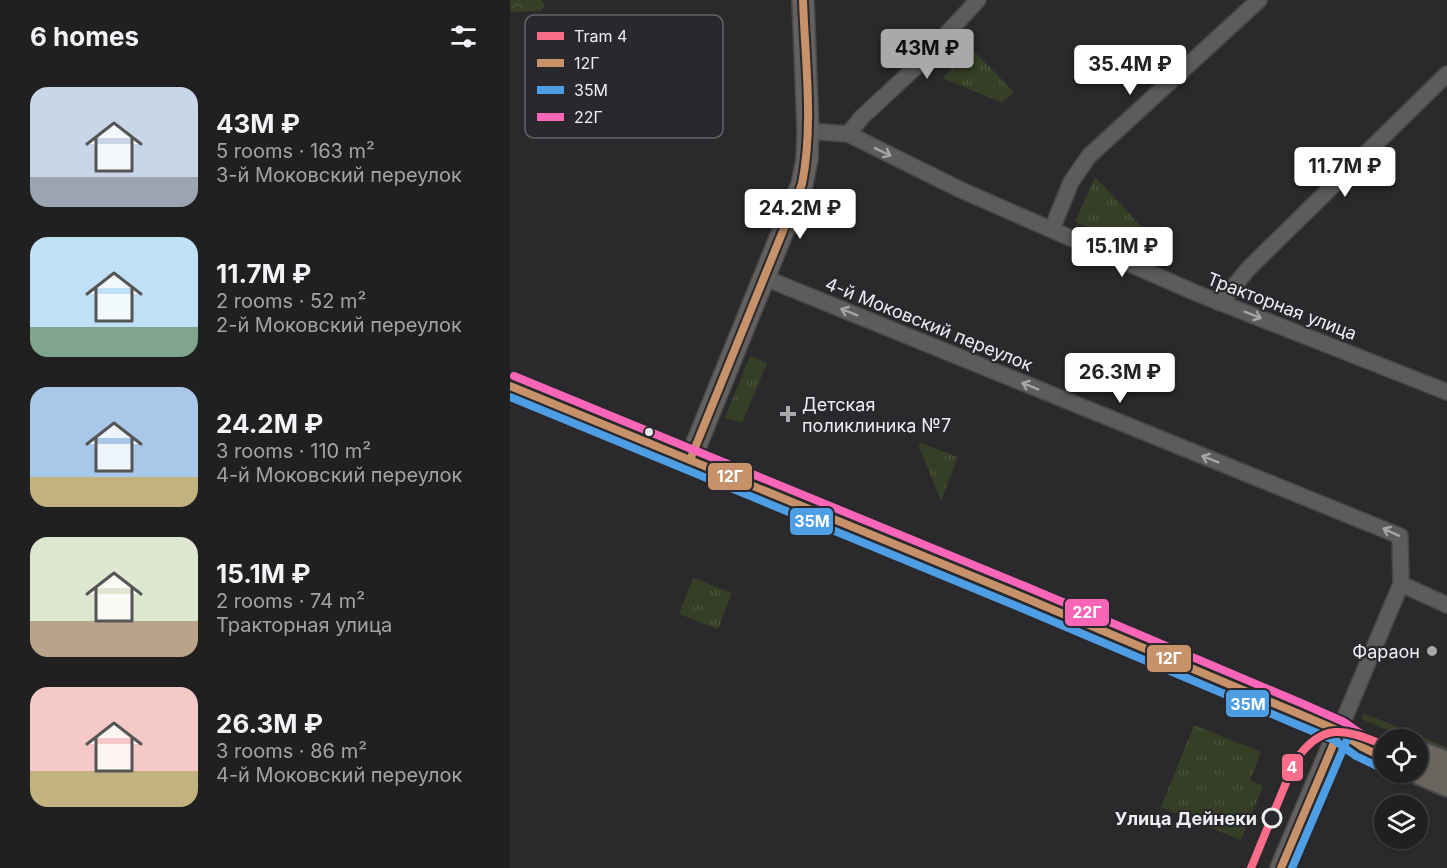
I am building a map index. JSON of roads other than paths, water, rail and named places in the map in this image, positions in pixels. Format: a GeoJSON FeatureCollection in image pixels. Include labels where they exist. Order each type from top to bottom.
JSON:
{"type":"FeatureCollection","features":[{"type":"Feature","properties":{"kind":"main road"},"geometry":{"type":"LineString","coordinates":[[510,386],[1023,597],[1339,731],[1374,753]]}},
{"type":"Feature","properties":{"kind":"main road"},"geometry":{"type":"LineString","coordinates":[[1339,731],[1374,737]]}},
{"type":"Feature","properties":{"kind":"main road"},"geometry":{"type":"LineString","coordinates":[[1428,756],[1447,763]]}},
{"type":"Feature","properties":{"kind":"main road"},"geometry":{"type":"LineString","coordinates":[[1428,777],[1447,785]]}},
{"type":"Feature","properties":{"kind":"street"},"geometry":{"type":"LineString","coordinates":[[690,460],[802,184],[807,159],[803,0]]}},
{"type":"Feature","properties":{"kind":"street"},"geometry":{"type":"LineString","coordinates":[[848,134],[978,0]]}},
{"type":"Feature","properties":{"kind":"street"},"geometry":{"type":"LineString","coordinates":[[1052,229],[1071,182],[1089,156],[1259,0]]}},
{"type":"Feature","properties":{"kind":"street"},"geometry":{"type":"LineString","coordinates":[[1220,303],[1249,268],[1447,74]]}},
{"type":"Feature","properties":{"kind":"street","name":"Тракторная улица"},"geometry":{"type":"LineString","coordinates":[[807,131],[848,134],[961,190],[1220,303],[1447,392]]}},
{"type":"Feature","properties":{"kind":"street","name":"4-й Моковский переулок"},"geometry":{"type":"LineString","coordinates":[[765,278],[1400,536],[1401,584]]}},
{"type":"Feature","properties":{"kind":"street"},"geometry":{"type":"LineString","coordinates":[[1281,868],[1401,584],[1447,606]]}},
{"type":"Feature","properties":{"kind":"tram line","name":"4"},"geometry":{"type":"LineString","coordinates":[[1251,868],[1295,761],[1305,748],[1315,739],[1335,732],[1346,732],[1374,741]]}},
{"type":"Feature","properties":{"kind":"place","name":"Детская поликлиника №7"},"geometry":{"type":"Point","coordinates":[788,414]}},
{"type":"Feature","properties":{"kind":"place","name":"Фараон"},"geometry":{"type":"Point","coordinates":[1432,651]}},
{"type":"Feature","properties":{"kind":"place","name":"Улица Дейнеки"},"geometry":{"type":"Point","coordinates":[1272,818]}}]}
